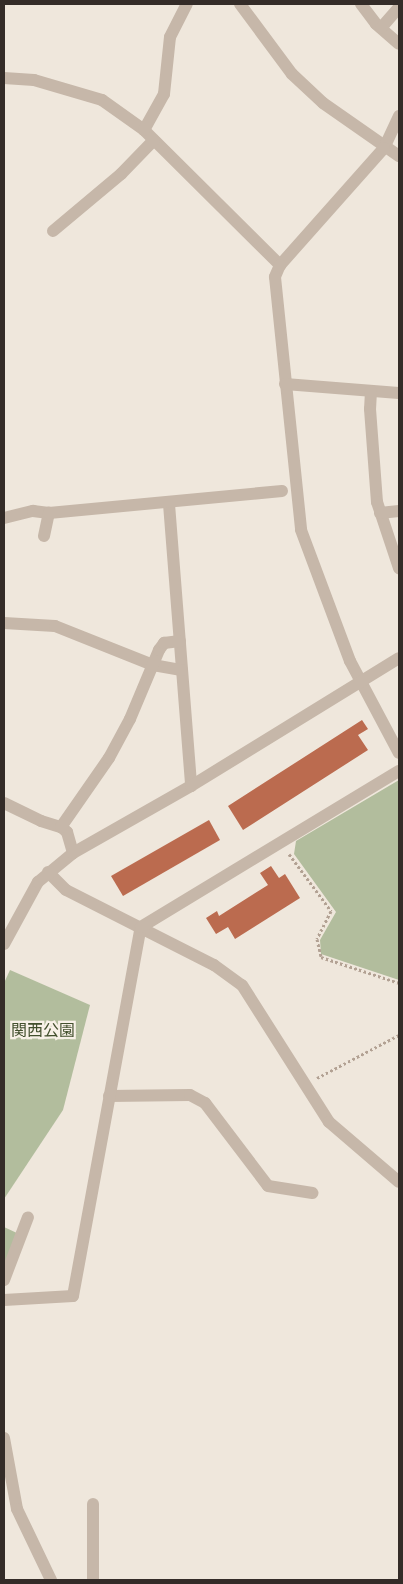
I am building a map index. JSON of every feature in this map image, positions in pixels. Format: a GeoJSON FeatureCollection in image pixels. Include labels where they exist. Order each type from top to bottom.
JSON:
{"type":"FeatureCollection","features":[{"type":"Feature","properties":{"kind":"street"},"geometry":{"type":"LineString","coordinates":[[144,130],[164,94],[170,37],[187,4]]}},
{"type":"Feature","properties":{"kind":"street"},"geometry":{"type":"LineString","coordinates":[[240,4],[292,74],[323,103],[384,148],[399,156]]}},
{"type":"Feature","properties":{"kind":"street"},"geometry":{"type":"LineString","coordinates":[[361,4],[381,28],[399,44]]}},
{"type":"Feature","properties":{"kind":"street"},"geometry":{"type":"LineString","coordinates":[[381,28],[399,7]]}},
{"type":"Feature","properties":{"kind":"street"},"geometry":{"type":"LineString","coordinates":[[4,78],[34,80],[102,100],[144,130],[280,265]]}},
{"type":"Feature","properties":{"kind":"street"},"geometry":{"type":"LineString","coordinates":[[399,116],[384,148],[280,265],[275,277],[275,293],[301,530],[350,661],[399,752]]}},
{"type":"Feature","properties":{"kind":"street"},"geometry":{"type":"LineString","coordinates":[[53,231],[121,174],[154,140]]}},
{"type":"Feature","properties":{"kind":"street"},"geometry":{"type":"LineString","coordinates":[[286,384],[399,393]]}},
{"type":"Feature","properties":{"kind":"street"},"geometry":{"type":"LineString","coordinates":[[371,391],[370,408],[380,513],[399,568]]}},
{"type":"Feature","properties":{"kind":"street"},"geometry":{"type":"LineString","coordinates":[[6,518],[33,511],[49,513],[169,504],[282,491]]}},
{"type":"Feature","properties":{"kind":"street"},"geometry":{"type":"LineString","coordinates":[[169,504],[191,786]]}},
{"type":"Feature","properties":{"kind":"street"},"geometry":{"type":"LineString","coordinates":[[380,513],[399,511]]}},
{"type":"Feature","properties":{"kind":"street"},"geometry":{"type":"LineString","coordinates":[[44,536],[49,513]]}},
{"type":"Feature","properties":{"kind":"street"},"geometry":{"type":"LineString","coordinates":[[4,623],[56,626],[153,665],[182,670]]}},
{"type":"Feature","properties":{"kind":"street"},"geometry":{"type":"LineString","coordinates":[[61,827],[108,758],[164,644],[180,641]]}},
{"type":"Feature","properties":{"kind":"street"},"geometry":{"type":"LineString","coordinates":[[4,944],[38,882],[73,853],[191,786],[399,658]]}},
{"type":"Feature","properties":{"kind":"street"},"geometry":{"type":"LineString","coordinates":[[4,1300],[73,1296],[141,927],[399,771]]}},
{"type":"Feature","properties":{"kind":"street"},"geometry":{"type":"LineString","coordinates":[[4,803],[41,821],[61,827],[67,832],[73,853]]}},
{"type":"Feature","properties":{"kind":"street"},"geometry":{"type":"LineString","coordinates":[[48,872],[66,890],[214,965],[242,985],[329,1122],[399,1182]]}},
{"type":"Feature","properties":{"kind":"street"},"geometry":{"type":"LineString","coordinates":[[109,1096],[190,1095],[205,1103],[268,1186],[312,1193]]}},
{"type":"Feature","properties":{"kind":"street"},"geometry":{"type":"LineString","coordinates":[[4,1280],[28,1217]]}},
{"type":"Feature","properties":{"kind":"street"},"geometry":{"type":"LineString","coordinates":[[4,1438],[17,1509],[51,1580]]}},
{"type":"Feature","properties":{"kind":"street"},"geometry":{"type":"LineString","coordinates":[[93,1504],[93,1580]]}},
{"type":"Feature","properties":{"kind":"path"},"geometry":{"type":"LineString","coordinates":[[282,842],[289,856],[331,912],[317,938],[321,957],[399,983]]}},
{"type":"Feature","properties":{"kind":"path"},"geometry":{"type":"LineString","coordinates":[[306,1084],[399,1034]]}},
{"type":"Feature","properties":{"kind":"green space"},"geometry":{"type":"Polygon","coordinates":[[[399,780],[399,980],[321,954],[320,940],[336,912],[294,854],[296,841],[399,780]]]}},
{"type":"Feature","properties":{"kind":"green space","name":"関西公園"},"geometry":{"type":"Polygon","coordinates":[[[10,970],[90,1005],[63,1110],[4,1199],[4,983],[10,970]]]}},
{"type":"Feature","properties":{"kind":"green space"},"geometry":{"type":"Polygon","coordinates":[[[4,1227],[19,1234],[4,1275],[4,1227]]]}},
{"type":"Feature","properties":{"kind":"building"},"geometry":{"type":"Polygon","coordinates":[[[362,720],[368,729],[358,735],[368,750],[243,830],[228,806],[362,720]]]}},
{"type":"Feature","properties":{"kind":"building"},"geometry":{"type":"Polygon","coordinates":[[[209,820],[220,840],[123,896],[111,876],[209,820]]]}},
{"type":"Feature","properties":{"kind":"building"},"geometry":{"type":"Polygon","coordinates":[[[271,866],[279,878],[285,874],[300,898],[235,939],[228,927],[216,934],[206,918],[217,911],[219,916],[268,885],[260,873],[271,866]]]}}]}
